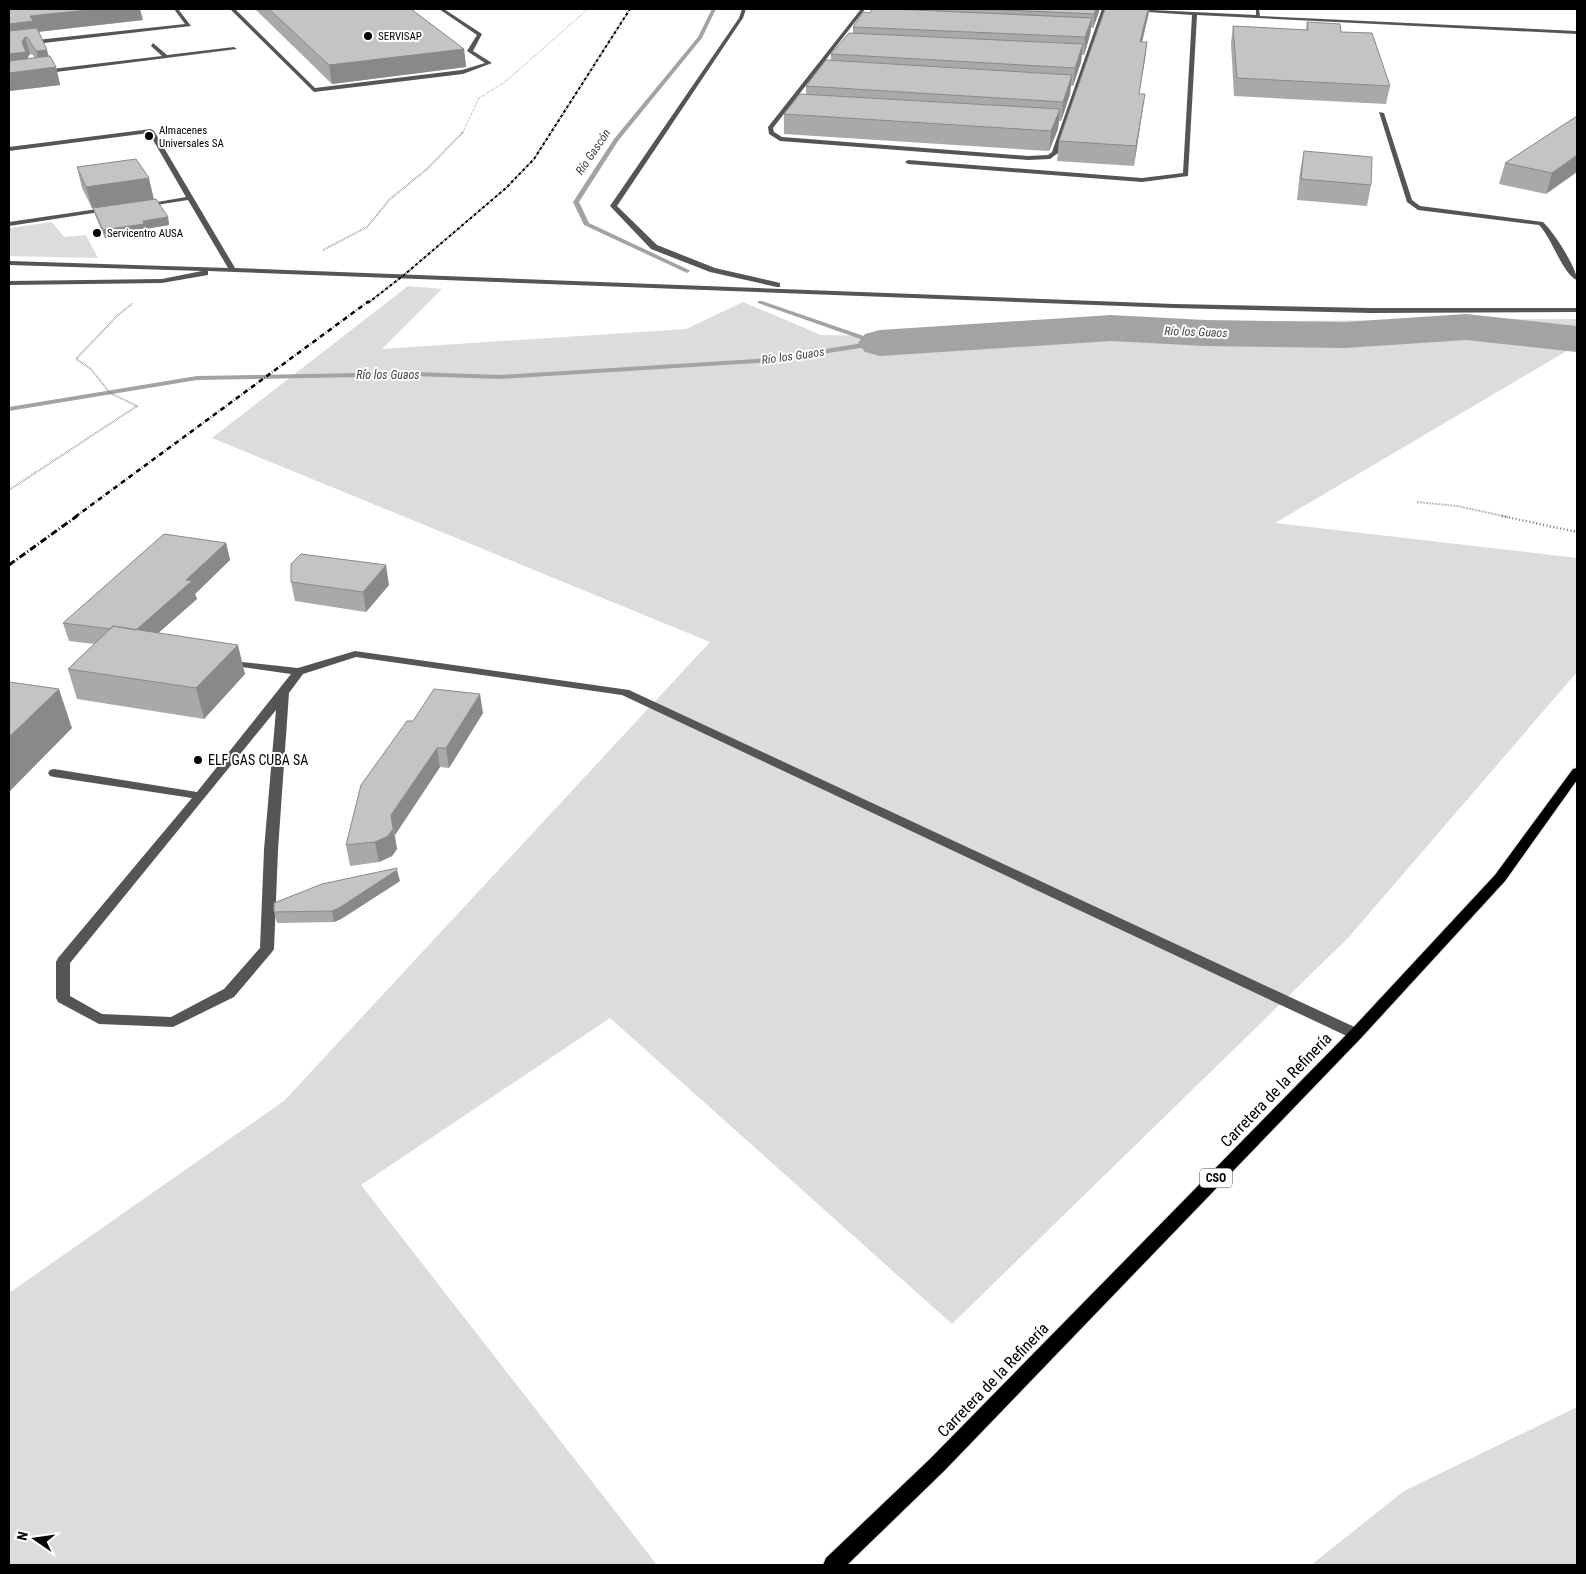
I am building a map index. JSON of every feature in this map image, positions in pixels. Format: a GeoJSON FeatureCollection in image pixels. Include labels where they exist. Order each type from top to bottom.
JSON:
{"type":"FeatureCollection","features":[{"type":"Feature","properties":{"kind":"main road","name":"Carretera de la Refinería"},"geometry":{"type":"LineString","coordinates":[[833,1565],[937,1465],[1356,1034],[1500,878],[1577,772]]}},
{"type":"Feature","properties":{"kind":"street"},"geometry":{"type":"LineString","coordinates":[[9,45],[189,24],[176,9]]}},
{"type":"Feature","properties":{"kind":"street"},"geometry":{"type":"LineString","coordinates":[[232,9],[314,90],[464,72],[489,63],[470,51],[480,35],[441,9]]}},
{"type":"Feature","properties":{"kind":"street"},"geometry":{"type":"LineString","coordinates":[[744,9],[741,18],[613,206],[654,246],[713,270],[763,283],[834,294]]}},
{"type":"Feature","properties":{"kind":"street"},"geometry":{"type":"LineString","coordinates":[[863,9],[770,128],[770,133],[780,138],[1028,158],[1050,157],[1055,153],[1104,9]]}},
{"type":"Feature","properties":{"kind":"street"},"geometry":{"type":"LineString","coordinates":[[1100,9],[1113,9]]}},
{"type":"Feature","properties":{"kind":"street"},"geometry":{"type":"LineString","coordinates":[[1258,9],[1258,17]]}},
{"type":"Feature","properties":{"kind":"street"},"geometry":{"type":"LineString","coordinates":[[1122,10],[1577,33]]}},
{"type":"Feature","properties":{"kind":"street"},"geometry":{"type":"LineString","coordinates":[[908,162],[1142,180],[1186,175],[1195,14]]}},
{"type":"Feature","properties":{"kind":"street"},"geometry":{"type":"LineString","coordinates":[[854,20],[864,20]]}},
{"type":"Feature","properties":{"kind":"street"},"geometry":{"type":"LineString","coordinates":[[1086,32],[1096,32]]}},
{"type":"Feature","properties":{"kind":"street"},"geometry":{"type":"LineString","coordinates":[[153,45],[166,57]]}},
{"type":"Feature","properties":{"kind":"street"},"geometry":{"type":"LineString","coordinates":[[834,46],[844,46]]}},
{"type":"Feature","properties":{"kind":"street"},"geometry":{"type":"LineString","coordinates":[[9,76],[234,49]]}},
{"type":"Feature","properties":{"kind":"street"},"geometry":{"type":"LineString","coordinates":[[1077,58],[1087,59]]}},
{"type":"Feature","properties":{"kind":"street"},"geometry":{"type":"LineString","coordinates":[[35,66],[38,73]]}},
{"type":"Feature","properties":{"kind":"street"},"geometry":{"type":"LineString","coordinates":[[812,74],[822,75]]}},
{"type":"Feature","properties":{"kind":"street"},"geometry":{"type":"LineString","coordinates":[[1066,89],[1076,90]]}},
{"type":"Feature","properties":{"kind":"street"},"geometry":{"type":"LineString","coordinates":[[786,108],[796,109]]}},
{"type":"Feature","properties":{"kind":"street"},"geometry":{"type":"LineString","coordinates":[[1381,113],[1409,201],[1418,208],[1541,223],[1548,229],[1568,269],[1577,278]]}},
{"type":"Feature","properties":{"kind":"street"},"geometry":{"type":"LineString","coordinates":[[1054,125],[1064,126]]}},
{"type":"Feature","properties":{"kind":"street"},"geometry":{"type":"LineString","coordinates":[[9,150],[151,131],[232,269]]}},
{"type":"Feature","properties":{"kind":"street"},"geometry":{"type":"LineString","coordinates":[[133,206],[190,198]]}},
{"type":"Feature","properties":{"kind":"street"},"geometry":{"type":"LineString","coordinates":[[9,224],[124,207]]}},
{"type":"Feature","properties":{"kind":"street"},"geometry":{"type":"LineString","coordinates":[[9,263],[232,269],[834,294],[1343,310],[1577,310]]}},
{"type":"Feature","properties":{"kind":"street"},"geometry":{"type":"LineString","coordinates":[[9,283],[162,281],[232,269]]}},
{"type":"Feature","properties":{"kind":"street"},"geometry":{"type":"LineString","coordinates":[[216,660],[299,672],[355,654],[625,692],[1356,1034]]}},
{"type":"Feature","properties":{"kind":"street"},"geometry":{"type":"LineString","coordinates":[[283,693],[271,850],[267,949],[229,993],[173,1022],[99,1020],[63,998],[63,962],[201,796],[299,672]]}},
{"type":"Feature","properties":{"kind":"street"},"geometry":{"type":"LineString","coordinates":[[54,773],[201,796]]}},
{"type":"Feature","properties":{"kind":"path"},"geometry":{"type":"LineString","coordinates":[[318,253],[367,227],[390,199],[427,169],[463,133],[479,98],[505,82],[588,9]]}},
{"type":"Feature","properties":{"kind":"path"},"geometry":{"type":"LineString","coordinates":[[9,490],[137,406],[110,393],[91,369],[76,359],[117,316],[162,281]]}},
{"type":"Feature","properties":{"kind":"path"},"geometry":{"type":"LineString","coordinates":[[1417,502],[1457,506],[1577,532]]}},
{"type":"Feature","properties":{"kind":"shaded area"},"geometry":{"type":"Polygon","coordinates":[[[52,222],[64,237],[86,235],[98,258],[9,256],[9,228],[52,222]]]}},
{"type":"Feature","properties":{"kind":"shaded area"},"geometry":{"type":"Polygon","coordinates":[[[408,286],[442,289],[382,349],[686,329],[743,302],[821,335],[1217,342],[1279,321],[1577,319],[1577,345],[1275,523],[1577,558],[1577,672],[1348,938],[952,1324],[610,1018],[361,1185],[657,1565],[9,1565],[9,1293],[284,1101],[710,642],[212,438],[408,286]]]}},
{"type":"Feature","properties":{"kind":"shaded area"},"geometry":{"type":"Polygon","coordinates":[[[1577,1407],[1577,1565],[1311,1565],[1404,1491],[1577,1407]]]}},
{"type":"Feature","properties":{"kind":"building"},"geometry":{"type":"Polygon","coordinates":[[[9,9],[97,9],[30,16],[33,21],[9,24],[9,9]]]}},
{"type":"Feature","properties":{"kind":"building"},"geometry":{"type":"Polygon","coordinates":[[[269,9],[411,9],[464,49],[329,65],[269,9]]]}},
{"type":"Feature","properties":{"kind":"building"},"geometry":{"type":"Polygon","coordinates":[[[872,9],[1092,18],[1085,37],[853,27],[863,12],[870,13],[872,9]]]}},
{"type":"Feature","properties":{"kind":"building"},"geometry":{"type":"Polygon","coordinates":[[[983,9],[1096,9],[1094,14],[983,9]]]}},
{"type":"Feature","properties":{"kind":"building"},"geometry":{"type":"Polygon","coordinates":[[[1105,9],[1148,9],[1140,42],[1147,42],[1139,94],[1145,94],[1136,146],[1059,141],[1105,9]]]}},
{"type":"Feature","properties":{"kind":"building"},"geometry":{"type":"Polygon","coordinates":[[[1307,22],[1340,24],[1341,32],[1372,33],[1390,86],[1237,78],[1233,26],[1308,30],[1307,22]]]}},
{"type":"Feature","properties":{"kind":"building"},"geometry":{"type":"Polygon","coordinates":[[[37,28],[47,50],[36,51],[28,38],[25,37],[22,42],[26,52],[9,54],[9,31],[37,28]]]}},
{"type":"Feature","properties":{"kind":"building"},"geometry":{"type":"Polygon","coordinates":[[[849,33],[1083,44],[1075,68],[831,54],[849,33]]]}},
{"type":"Feature","properties":{"kind":"building"},"geometry":{"type":"Polygon","coordinates":[[[50,56],[56,67],[9,73],[9,61],[50,56]]]}},
{"type":"Feature","properties":{"kind":"building"},"geometry":{"type":"Polygon","coordinates":[[[826,60],[1072,75],[1063,102],[806,86],[826,60]]]}},
{"type":"Feature","properties":{"kind":"building"},"geometry":{"type":"Polygon","coordinates":[[[800,94],[1060,109],[1051,131],[784,114],[800,94]]]}},
{"type":"Feature","properties":{"kind":"building"},"geometry":{"type":"Polygon","coordinates":[[[1577,116],[1577,155],[1552,173],[1505,163],[1577,116]]]}},
{"type":"Feature","properties":{"kind":"building"},"geometry":{"type":"Polygon","coordinates":[[[1304,151],[1372,157],[1371,185],[1301,179],[1304,151]]]}},
{"type":"Feature","properties":{"kind":"building"},"geometry":{"type":"Polygon","coordinates":[[[136,159],[149,178],[86,187],[77,167],[136,159]]]}},
{"type":"Feature","properties":{"kind":"building"},"geometry":{"type":"Polygon","coordinates":[[[156,199],[168,217],[143,221],[144,224],[103,230],[93,208],[156,199]]]}},
{"type":"Feature","properties":{"kind":"building"},"geometry":{"type":"Polygon","coordinates":[[[164,534],[226,543],[186,580],[192,581],[136,630],[113,626],[111,629],[63,623],[164,534]]]}},
{"type":"Feature","properties":{"kind":"building"},"geometry":{"type":"Polygon","coordinates":[[[301,554],[386,565],[363,592],[291,582],[291,564],[301,554]]]}},
{"type":"Feature","properties":{"kind":"building"},"geometry":{"type":"Polygon","coordinates":[[[113,626],[238,645],[196,688],[68,669],[113,626]]]}},
{"type":"Feature","properties":{"kind":"building"},"geometry":{"type":"Polygon","coordinates":[[[9,682],[59,689],[9,737],[9,682]]]}},
{"type":"Feature","properties":{"kind":"building"},"geometry":{"type":"Polygon","coordinates":[[[434,689],[480,694],[446,748],[437,748],[391,815],[393,829],[388,836],[375,842],[346,845],[361,785],[407,721],[413,721],[434,689]]]}},
{"type":"Feature","properties":{"kind":"building"},"geometry":{"type":"Polygon","coordinates":[[[397,868],[397,870],[332,911],[274,912],[274,903],[322,884],[397,868]]]}},
{"type":"Feature","properties":{"kind":"waterway","name":"Río Gascón"},"geometry":{"type":"LineString","coordinates":[[687,271],[586,224],[576,202],[616,140],[700,37],[714,9]]}},
{"type":"Feature","properties":{"kind":"waterway","name":"Río Gascón"},"geometry":{"type":"LineString","coordinates":[[760,302],[878,343]]}},
{"type":"Feature","properties":{"kind":"waterway","name":"Río los Guaos"},"geometry":{"type":"LineString","coordinates":[[880,343],[1111,328],[1205,333],[1345,335],[1466,327],[1577,339]]}},
{"type":"Feature","properties":{"kind":"waterway","name":"Río los Guaos"},"geometry":{"type":"LineString","coordinates":[[9,409],[197,378],[413,374],[500,377],[770,360],[880,343]]}},
{"type":"Feature","properties":{"kind":"railway"},"geometry":{"type":"LineString","coordinates":[[368,303],[404,275],[506,188],[534,159],[630,9]]}},
{"type":"Feature","properties":{"kind":"railway"},"geometry":{"type":"LineString","coordinates":[[75,517],[369,301]]}},
{"type":"Feature","properties":{"kind":"railway"},"geometry":{"type":"LineString","coordinates":[[9,565],[77,516]]}},
{"type":"Feature","properties":{"kind":"place","name":"SERVISAP"},"geometry":{"type":"Point","coordinates":[368,36]}},
{"type":"Feature","properties":{"kind":"place","name":"Almacenes Universales SA"},"geometry":{"type":"Point","coordinates":[149,136]}},
{"type":"Feature","properties":{"kind":"place","name":"Servicentro AUSA"},"geometry":{"type":"Point","coordinates":[97,233]}},
{"type":"Feature","properties":{"kind":"place","name":"ELF GAS CUBA SA"},"geometry":{"type":"Point","coordinates":[198,760]}}]}
